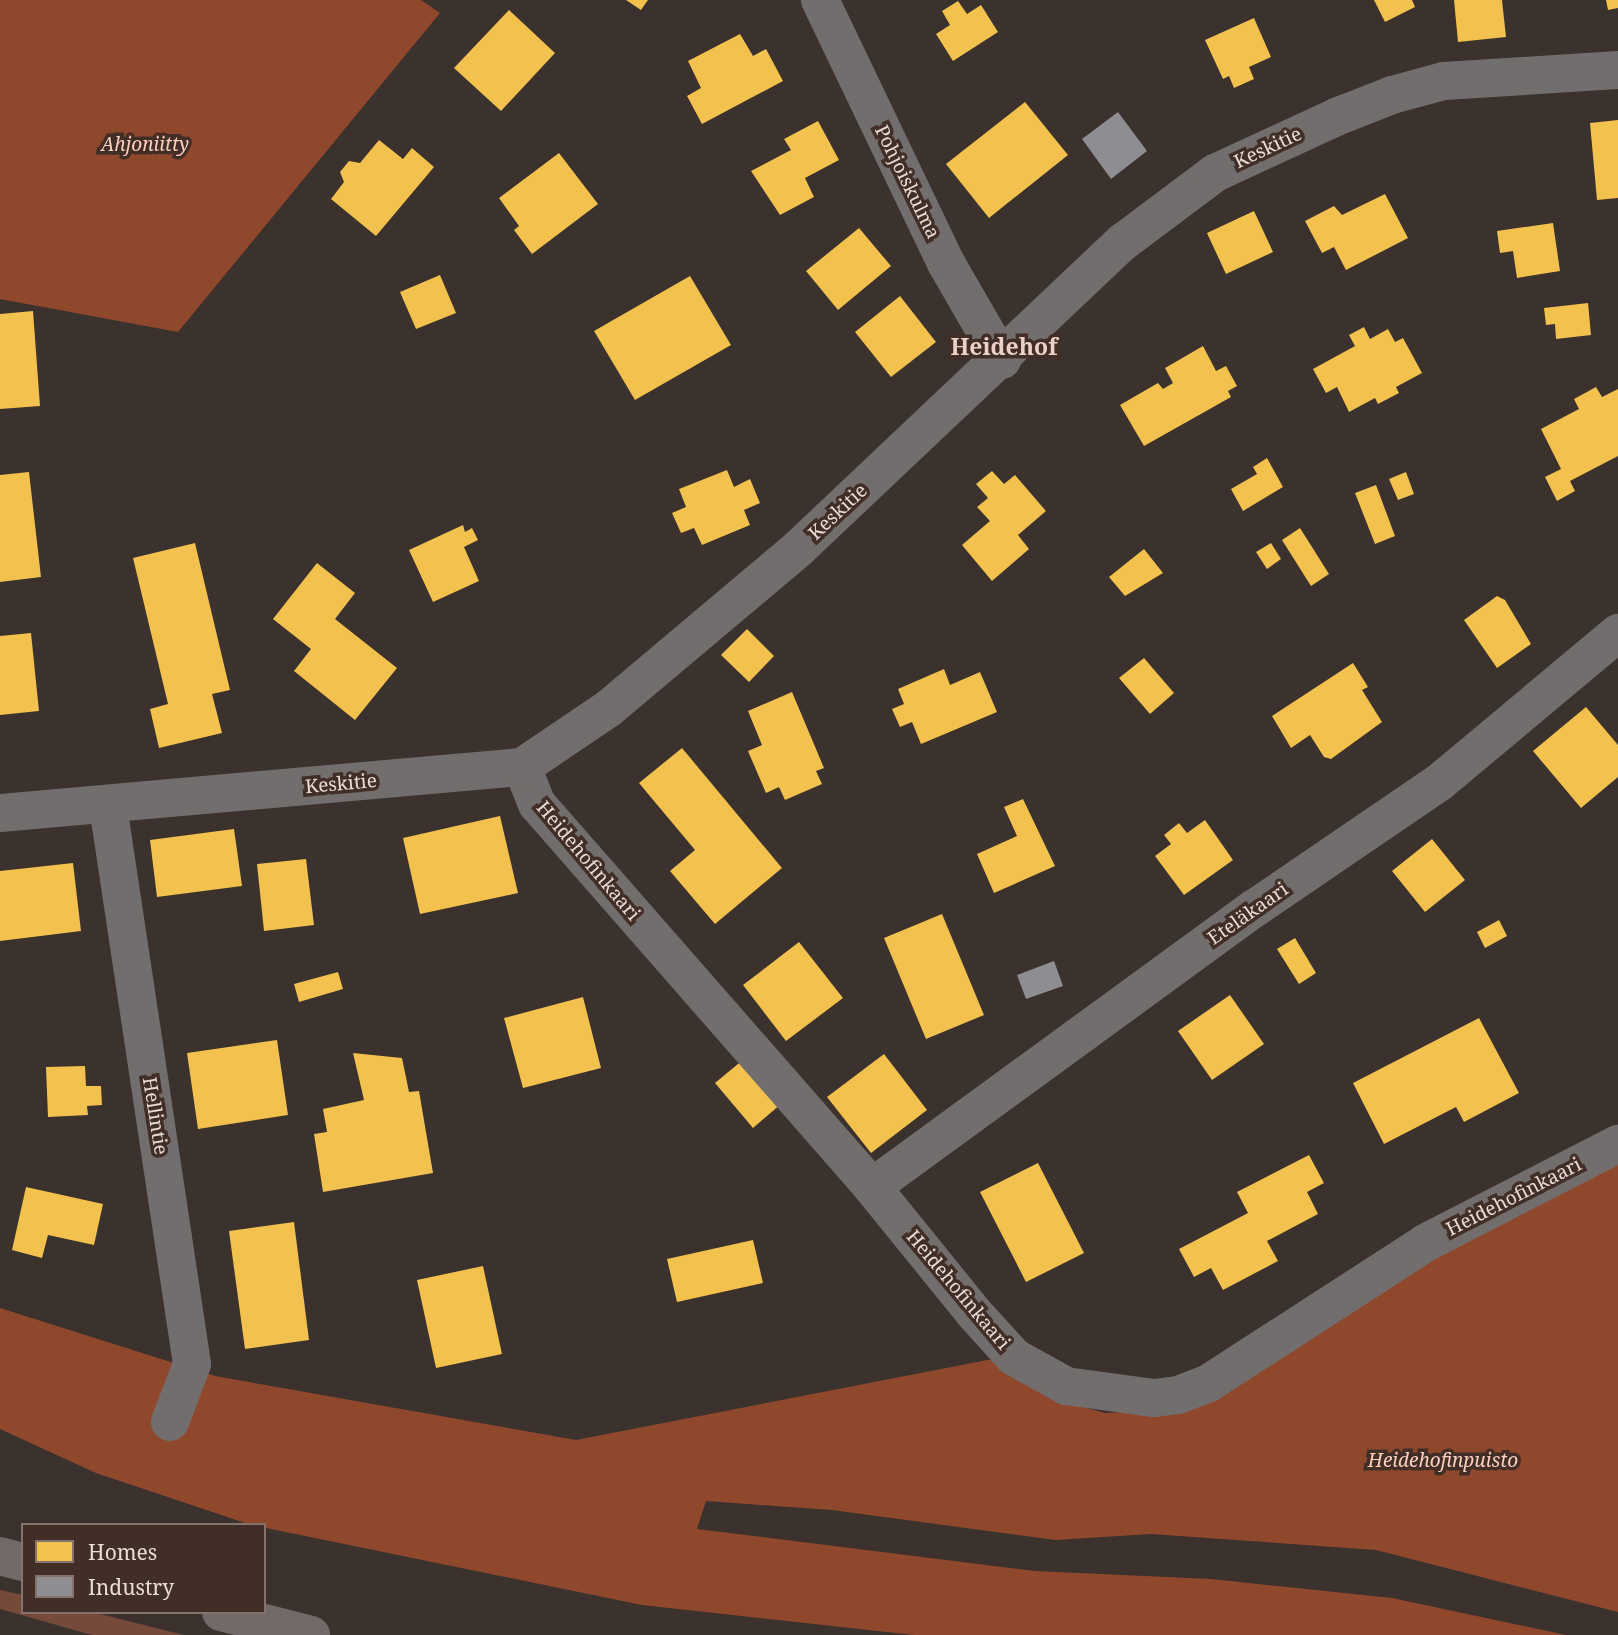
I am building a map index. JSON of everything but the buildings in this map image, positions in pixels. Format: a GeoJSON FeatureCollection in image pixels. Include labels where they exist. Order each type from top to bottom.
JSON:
{"type":"FeatureCollection","features":[{"type":"Feature","properties":{"kind":"highway"},"geometry":{"type":"LineString","coordinates":[[0,1556],[21,1561]]}},
{"type":"Feature","properties":{"kind":"highway"},"geometry":{"type":"LineString","coordinates":[[229,1614],[311,1635]]}},
{"type":"Feature","properties":{"kind":"street","name":"Pohjoiskulma"},"geometry":{"type":"LineString","coordinates":[[820,0],[946,263],[1002,360]]}},
{"type":"Feature","properties":{"kind":"street","name":"Keskitie"},"geometry":{"type":"LineString","coordinates":[[0,813],[108,806],[522,767],[608,709],[799,548],[1155,215],[1214,173],[1262,149],[1392,95],[1444,81],[1618,70]]}},
{"type":"Feature","properties":{"kind":"street","name":"Eteläkaari"},"geometry":{"type":"LineString","coordinates":[[872,1188],[1255,908],[1441,782],[1618,633]]}},
{"type":"Feature","properties":{"kind":"street","name":"Heidehofinkaari"},"geometry":{"type":"LineString","coordinates":[[522,767],[537,804],[872,1188],[1014,1357],[1066,1385],[1154,1398],[1178,1395],[1209,1383],[1425,1243],[1618,1144]]}},
{"type":"Feature","properties":{"kind":"street","name":"Hellintie"},"geometry":{"type":"LineString","coordinates":[[108,806],[192,1364],[170,1422]]}},
{"type":"Feature","properties":{"kind":"shaded area"},"geometry":{"type":"Polygon","coordinates":[[[0,1590],[21,1595],[21,1614],[100,1614],[184,1635],[92,1635],[0,1609],[0,1590]]]}},
{"type":"Feature","properties":{"kind":"green space","name":"Ahjoniitty"},"geometry":{"type":"Polygon","coordinates":[[[0,0],[421,0],[440,13],[178,332],[0,299],[0,0]]]}},
{"type":"Feature","properties":{"kind":"green space","name":"Heidehofinpuisto"},"geometry":{"type":"Polygon","coordinates":[[[1618,1159],[1618,1612],[1376,1550],[1151,1534],[1055,1540],[832,1510],[706,1501],[697,1529],[1035,1571],[1211,1579],[1392,1598],[1566,1635],[914,1635],[642,1605],[266,1528],[266,1523],[245,1523],[96,1473],[0,1429],[0,1308],[215,1376],[576,1440],[998,1358],[1050,1398],[1105,1413],[1191,1409],[1232,1391],[1411,1262],[1618,1159]]]}},
{"type":"Feature","properties":{"kind":"district","name":"Heidehof"},"geometry":{"type":"Point","coordinates":[1004,346]}}]}
